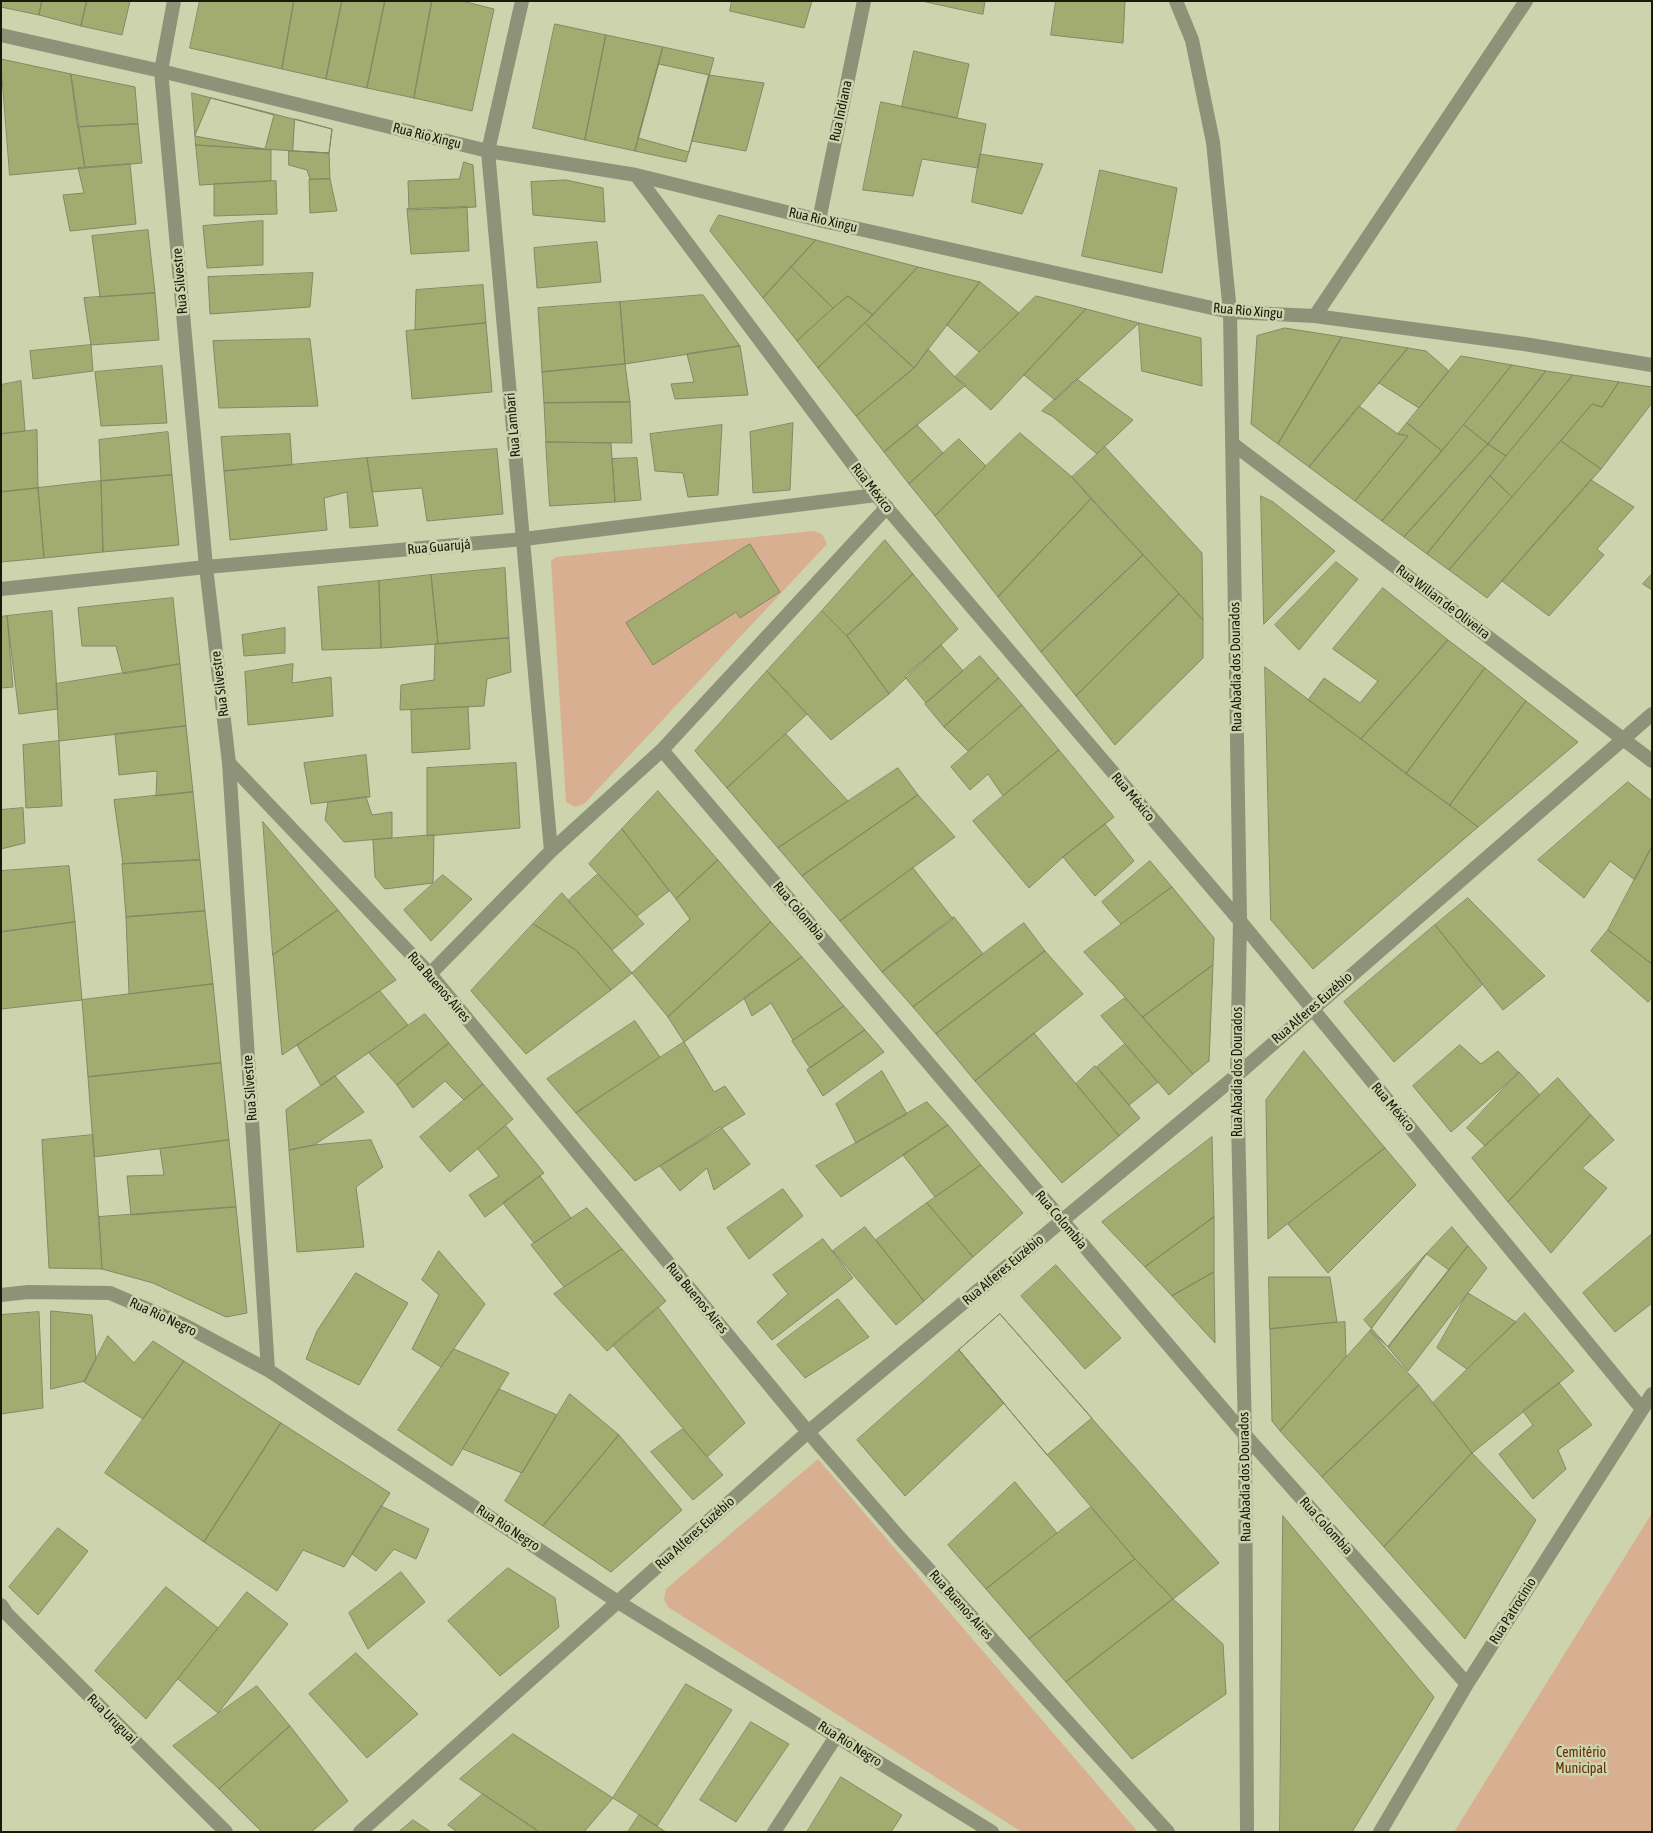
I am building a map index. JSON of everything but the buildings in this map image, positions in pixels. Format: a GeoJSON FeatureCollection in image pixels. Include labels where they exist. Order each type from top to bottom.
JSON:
{"type":"FeatureCollection","features":[{"type":"Feature","properties":{"kind":"street","name":"Rua Silvestre"},"geometry":{"type":"LineString","coordinates":[[174,1],[161,71],[206,567],[229,763],[268,1370]]}},
{"type":"Feature","properties":{"kind":"street","name":"Rua Lambari"},"geometry":{"type":"LineString","coordinates":[[522,1],[488,150],[552,851]]}},
{"type":"Feature","properties":{"kind":"street","name":"Rua Indiana"},"geometry":{"type":"LineString","coordinates":[[819,220],[864,1]]}},
{"type":"Feature","properties":{"kind":"street","name":"Rua Abadia dos Dourados"},"geometry":{"type":"LineString","coordinates":[[1176,1],[1192,40],[1212,142],[1230,312],[1240,921],[1237,1075],[1245,1435],[1247,1832]]}},
{"type":"Feature","properties":{"kind":"street"},"geometry":{"type":"LineString","coordinates":[[1315,316],[1526,1]]}},
{"type":"Feature","properties":{"kind":"street","name":"Rua Rio Xingu"},"geometry":{"type":"LineString","coordinates":[[1,35],[161,71],[488,150],[636,176],[819,220],[1230,312],[1315,316],[1524,344],[1652,365]]}},
{"type":"Feature","properties":{"kind":"street","name":"Rua México"},"geometry":{"type":"LineString","coordinates":[[636,176],[876,495],[1240,921],[1642,1409]]}},
{"type":"Feature","properties":{"kind":"street","name":"Rua Wilian de Oliveira"},"geometry":{"type":"LineString","coordinates":[[1232,444],[1652,761]]}},
{"type":"Feature","properties":{"kind":"street","name":"Rua Guarujá"},"geometry":{"type":"LineString","coordinates":[[1,589],[206,567],[524,539],[876,495]]}},
{"type":"Feature","properties":{"kind":"street"},"geometry":{"type":"LineString","coordinates":[[430,974],[552,851],[662,750],[887,508]]}},
{"type":"Feature","properties":{"kind":"street","name":"Rua Alferes Euzébio"},"geometry":{"type":"LineString","coordinates":[[360,1832],[808,1432],[1237,1075],[1652,714]]}},
{"type":"Feature","properties":{"kind":"street","name":"Rua Colombia"},"geometry":{"type":"LineString","coordinates":[[662,750],[1245,1435],[1467,1684]]}},
{"type":"Feature","properties":{"kind":"street","name":"Rua Buenos Aires"},"geometry":{"type":"LineString","coordinates":[[229,763],[430,974],[808,1432],[900,1538],[1168,1832]]}},
{"type":"Feature","properties":{"kind":"street","name":"Rua Rio Negro"},"geometry":{"type":"LineString","coordinates":[[1,1295],[28,1292],[110,1293],[182,1324],[268,1370],[618,1602],[992,1832]]}},
{"type":"Feature","properties":{"kind":"street","name":"Rua Patrocinio"},"geometry":{"type":"LineString","coordinates":[[1380,1832],[1467,1684],[1652,1394]]}},
{"type":"Feature","properties":{"kind":"street","name":"Rua Uruguai"},"geometry":{"type":"LineString","coordinates":[[1,1604],[7,1614],[226,1832]]}},
{"type":"Feature","properties":{"kind":"street"},"geometry":{"type":"LineString","coordinates":[[774,1832],[837,1735]]}},
{"type":"Feature","properties":{"kind":"green space"},"geometry":{"type":"Polygon","coordinates":[[[814,531],[822,534],[827,544],[584,804],[575,807],[566,802],[551,561],[556,557],[814,531]]]}},
{"type":"Feature","properties":{"kind":"green space"},"geometry":{"type":"Polygon","coordinates":[[[818,1459],[1138,1832],[1022,1832],[668,1607],[664,1600],[666,1589],[818,1459]]]}},
{"type":"Feature","properties":{"kind":"green space","name":"Cemitério Municipal"},"geometry":{"type":"Polygon","coordinates":[[[1652,1513],[1652,1832],[1454,1832],[1652,1513]]]}}]}
